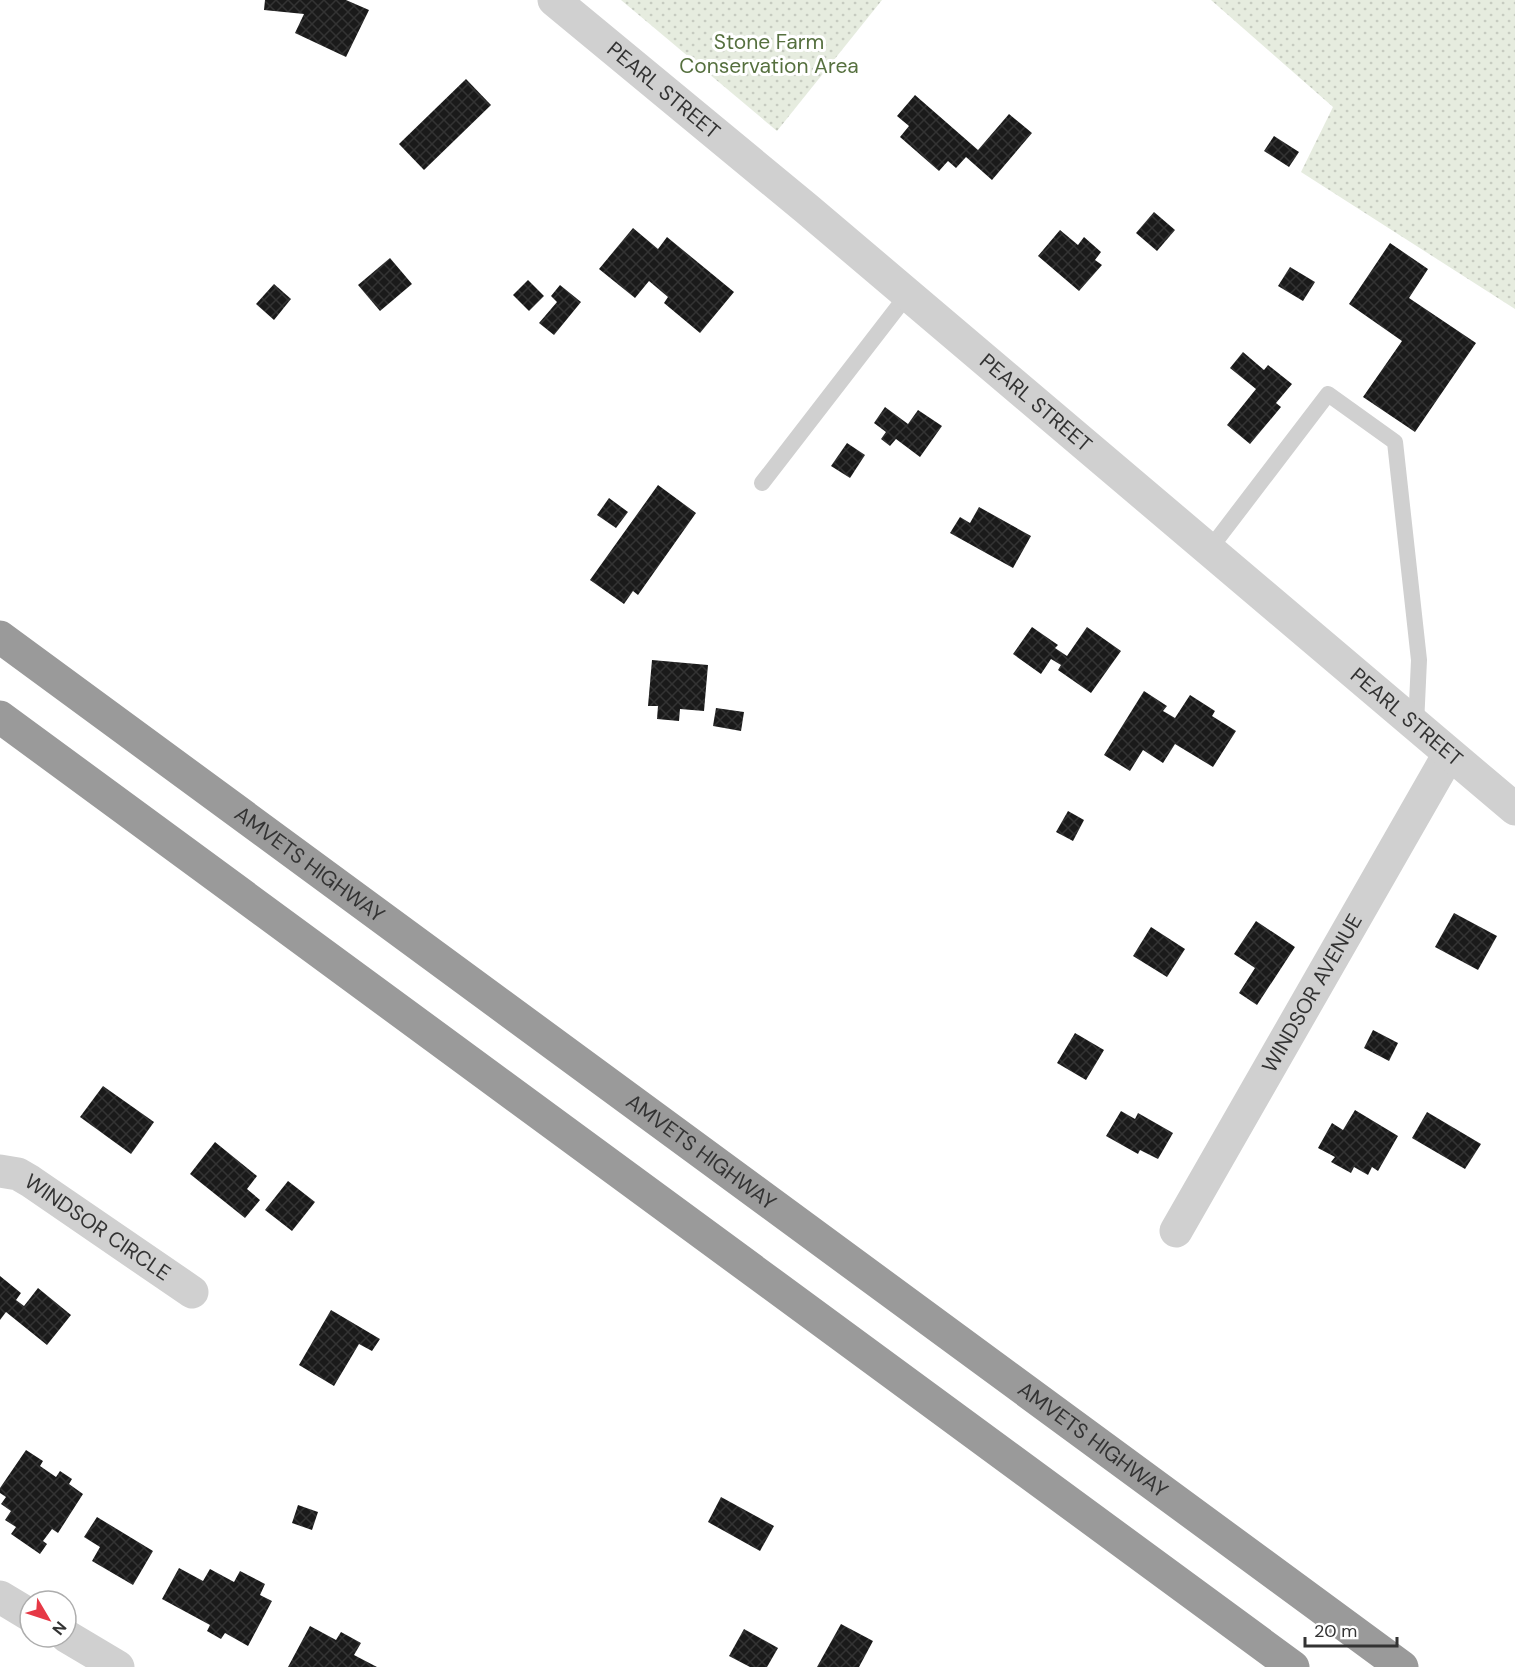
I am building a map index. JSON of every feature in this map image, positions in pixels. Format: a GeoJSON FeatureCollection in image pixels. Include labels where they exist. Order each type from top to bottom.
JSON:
{"type":"FeatureCollection","features":[{"type":"Feature","properties":{"kind":"highway","name":"AMVETS HIGHWAY"},"geometry":{"type":"LineString","coordinates":[[0,637],[1402,1667]]}},
{"type":"Feature","properties":{"kind":"highway"},"geometry":{"type":"LineString","coordinates":[[0,717],[1293,1667]]}},
{"type":"Feature","properties":{"kind":"street","name":"PEARL STREET"},"geometry":{"type":"LineString","coordinates":[[554,0],[908,294],[1515,809]]}},
{"type":"Feature","properties":{"kind":"street","name":"WINDSOR AVENUE"},"geometry":{"type":"LineString","coordinates":[[1176,1231],[1449,754]]}},
{"type":"Feature","properties":{"kind":"street","name":"WINDSOR CIRCLE"},"geometry":{"type":"LineString","coordinates":[[0,1171],[18,1174],[30,1181],[192,1292]]}},
{"type":"Feature","properties":{"kind":"street"},"geometry":{"type":"LineString","coordinates":[[0,1597],[18,1608]]}},
{"type":"Feature","properties":{"kind":"street"},"geometry":{"type":"LineString","coordinates":[[78,1643],[118,1667]]}},
{"type":"Feature","properties":{"kind":"lane"},"geometry":{"type":"LineString","coordinates":[[762,483],[908,294]]}},
{"type":"Feature","properties":{"kind":"lane"},"geometry":{"type":"LineString","coordinates":[[1209,550],[1328,393],[1395,442],[1419,660],[1416,726]]}},
{"type":"Feature","properties":{"kind":"green space","name":"Stone Farm Conservation Area"},"geometry":{"type":"Polygon","coordinates":[[[621,0],[882,0],[777,131],[621,0]]]}},
{"type":"Feature","properties":{"kind":"green space"},"geometry":{"type":"Polygon","coordinates":[[[1211,0],[1515,0],[1515,309],[1301,172],[1333,107],[1211,0]]]}},
{"type":"Feature","properties":{"kind":"building"},"geometry":{"type":"Polygon","coordinates":[[[265,0],[346,0],[369,10],[346,57],[295,33],[304,14],[264,10],[265,0]]]}},
{"type":"Feature","properties":{"kind":"building"},"geometry":{"type":"Polygon","coordinates":[[[466,79],[491,105],[424,170],[399,144],[466,79]]]}},
{"type":"Feature","properties":{"kind":"building"},"geometry":{"type":"Polygon","coordinates":[[[915,95],[978,150],[1009,114],[1032,133],[992,180],[966,157],[956,168],[948,161],[939,171],[900,137],[909,126],[897,116],[915,95]]]}},
{"type":"Feature","properties":{"kind":"building"},"geometry":{"type":"Polygon","coordinates":[[[1274,136],[1299,152],[1289,167],[1264,151],[1274,136]]]}},
{"type":"Feature","properties":{"kind":"building"},"geometry":{"type":"Polygon","coordinates":[[[1154,212],[1175,230],[1157,251],[1136,233],[1154,212]]]}},
{"type":"Feature","properties":{"kind":"building"},"geometry":{"type":"Polygon","coordinates":[[[633,228],[658,249],[667,237],[734,292],[700,333],[664,303],[668,297],[649,281],[635,298],[599,269],[633,228]]]}},
{"type":"Feature","properties":{"kind":"building"},"geometry":{"type":"Polygon","coordinates":[[[1060,230],[1078,245],[1084,237],[1101,252],[1095,260],[1102,265],[1079,291],[1038,256],[1060,230]]]}},
{"type":"Feature","properties":{"kind":"building"},"geometry":{"type":"Polygon","coordinates":[[[1390,243],[1428,269],[1409,298],[1476,343],[1415,432],[1363,397],[1402,341],[1349,304],[1390,243]]]}},
{"type":"Feature","properties":{"kind":"building"},"geometry":{"type":"Polygon","coordinates":[[[390,258],[412,284],[380,311],[358,285],[390,258]]]}},
{"type":"Feature","properties":{"kind":"building"},"geometry":{"type":"Polygon","coordinates":[[[1290,267],[1315,282],[1303,301],[1278,286],[1290,267]]]}},
{"type":"Feature","properties":{"kind":"building"},"geometry":{"type":"Polygon","coordinates":[[[528,280],[544,296],[529,311],[513,295],[528,280]]]}},
{"type":"Feature","properties":{"kind":"building"},"geometry":{"type":"Polygon","coordinates":[[[274,284],[291,299],[274,320],[256,304],[274,284]]]}},
{"type":"Feature","properties":{"kind":"building"},"geometry":{"type":"Polygon","coordinates":[[[560,285],[581,302],[554,335],[539,323],[557,302],[551,296],[560,285]]]}},
{"type":"Feature","properties":{"kind":"building"},"geometry":{"type":"Polygon","coordinates":[[[1243,352],[1264,370],[1268,365],[1292,384],[1276,403],[1281,407],[1250,444],[1227,425],[1256,389],[1230,368],[1243,352]]]}},
{"type":"Feature","properties":{"kind":"building"},"geometry":{"type":"Polygon","coordinates":[[[885,407],[908,424],[918,410],[942,426],[920,457],[896,439],[890,446],[881,439],[886,432],[874,423],[885,407]]]}},
{"type":"Feature","properties":{"kind":"building"},"geometry":{"type":"Polygon","coordinates":[[[847,443],[865,455],[850,478],[831,466],[847,443]]]}},
{"type":"Feature","properties":{"kind":"building"},"geometry":{"type":"Polygon","coordinates":[[[658,485],[696,513],[638,595],[633,591],[624,604],[590,580],[658,485]]]}},
{"type":"Feature","properties":{"kind":"building"},"geometry":{"type":"Polygon","coordinates":[[[609,498],[628,512],[616,528],[597,515],[609,498]]]}},
{"type":"Feature","properties":{"kind":"building"},"geometry":{"type":"Polygon","coordinates":[[[979,507],[1031,536],[1013,568],[950,533],[960,517],[970,523],[979,507]]]}},
{"type":"Feature","properties":{"kind":"building"},"geometry":{"type":"Polygon","coordinates":[[[1032,627],[1058,645],[1055,648],[1067,656],[1087,627],[1121,651],[1091,693],[1058,670],[1061,665],[1051,659],[1041,674],[1013,654],[1032,627]]]}},
{"type":"Feature","properties":{"kind":"building"},"geometry":{"type":"Polygon","coordinates":[[[652,660],[708,665],[704,711],[680,709],[679,721],[657,719],[658,706],[648,706],[652,660]]]}},
{"type":"Feature","properties":{"kind":"building"},"geometry":{"type":"Polygon","coordinates":[[[1144,691],[1167,706],[1163,711],[1175,718],[1190,695],[1215,711],[1212,716],[1236,731],[1213,767],[1175,744],[1163,763],[1143,750],[1130,771],[1104,755],[1144,691]]]}},
{"type":"Feature","properties":{"kind":"building"},"geometry":{"type":"Polygon","coordinates":[[[716,708],[744,712],[741,731],[713,726],[716,708]]]}},
{"type":"Feature","properties":{"kind":"building"},"geometry":{"type":"Polygon","coordinates":[[[1068,811],[1084,820],[1073,841],[1056,832],[1068,811]]]}},
{"type":"Feature","properties":{"kind":"building"},"geometry":{"type":"Polygon","coordinates":[[[1454,913],[1497,936],[1478,970],[1435,947],[1454,913]]]}},
{"type":"Feature","properties":{"kind":"building"},"geometry":{"type":"Polygon","coordinates":[[[1256,921],[1295,947],[1257,1005],[1239,993],[1255,968],[1234,954],[1256,921]]]}},
{"type":"Feature","properties":{"kind":"building"},"geometry":{"type":"Polygon","coordinates":[[[1151,927],[1185,949],[1167,977],[1133,956],[1151,927]]]}},
{"type":"Feature","properties":{"kind":"building"},"geometry":{"type":"Polygon","coordinates":[[[1373,1030],[1398,1043],[1389,1061],[1364,1048],[1373,1030]]]}},
{"type":"Feature","properties":{"kind":"building"},"geometry":{"type":"Polygon","coordinates":[[[1075,1033],[1104,1050],[1086,1080],[1057,1063],[1075,1033]]]}},
{"type":"Feature","properties":{"kind":"building"},"geometry":{"type":"Polygon","coordinates":[[[103,1086],[154,1122],[131,1154],[80,1117],[103,1086]]]}},
{"type":"Feature","properties":{"kind":"building"},"geometry":{"type":"Polygon","coordinates":[[[1355,1110],[1398,1136],[1378,1171],[1372,1167],[1368,1175],[1354,1167],[1351,1173],[1331,1162],[1335,1157],[1318,1148],[1332,1123],[1343,1130],[1355,1110]]]}},
{"type":"Feature","properties":{"kind":"building"},"geometry":{"type":"Polygon","coordinates":[[[1121,1111],[1135,1119],[1138,1113],[1173,1133],[1158,1159],[1140,1150],[1138,1154],[1106,1136],[1121,1111]]]}},
{"type":"Feature","properties":{"kind":"building"},"geometry":{"type":"Polygon","coordinates":[[[1427,1112],[1481,1144],[1465,1169],[1412,1138],[1427,1112]]]}},
{"type":"Feature","properties":{"kind":"building"},"geometry":{"type":"Polygon","coordinates":[[[215,1142],[257,1176],[247,1189],[260,1200],[245,1218],[190,1174],[215,1142]]]}},
{"type":"Feature","properties":{"kind":"building"},"geometry":{"type":"Polygon","coordinates":[[[288,1181],[315,1202],[292,1231],[265,1210],[288,1181]]]}},
{"type":"Feature","properties":{"kind":"building"},"geometry":{"type":"Polygon","coordinates":[[[0,1276],[21,1293],[16,1300],[24,1306],[38,1288],[71,1315],[47,1345],[6,1312],[0,1320],[0,1276]]]}},
{"type":"Feature","properties":{"kind":"building"},"geometry":{"type":"Polygon","coordinates":[[[331,1310],[380,1339],[372,1351],[359,1344],[334,1386],[299,1365],[331,1310]]]}},
{"type":"Feature","properties":{"kind":"building"},"geometry":{"type":"Polygon","coordinates":[[[26,1450],[43,1461],[40,1466],[56,1477],[60,1471],[72,1479],[69,1484],[83,1494],[58,1533],[52,1529],[43,1541],[47,1544],[40,1554],[11,1534],[16,1527],[5,1520],[11,1511],[1,1504],[6,1497],[0,1493],[0,1488],[26,1450]]]}},
{"type":"Feature","properties":{"kind":"building"},"geometry":{"type":"Polygon","coordinates":[[[721,1497],[774,1526],[760,1551],[708,1522],[721,1497]]]}},
{"type":"Feature","properties":{"kind":"building"},"geometry":{"type":"Polygon","coordinates":[[[298,1505],[318,1512],[312,1530],[292,1523],[298,1505]]]}},
{"type":"Feature","properties":{"kind":"building"},"geometry":{"type":"Polygon","coordinates":[[[97,1517],[153,1551],[133,1585],[92,1561],[100,1547],[84,1537],[97,1517]]]}},
{"type":"Feature","properties":{"kind":"building"},"geometry":{"type":"Polygon","coordinates":[[[179,1568],[203,1581],[210,1569],[234,1582],[240,1571],[265,1584],[260,1595],[272,1601],[248,1646],[225,1633],[221,1639],[207,1631],[210,1625],[162,1599],[179,1568]]]}},
{"type":"Feature","properties":{"kind":"building"},"geometry":{"type":"Polygon","coordinates":[[[841,1624],[873,1641],[859,1667],[817,1667],[841,1624]]]}},
{"type":"Feature","properties":{"kind":"building"},"geometry":{"type":"Polygon","coordinates":[[[310,1626],[336,1640],[341,1632],[361,1643],[354,1655],[377,1667],[288,1667],[310,1626]]]}},
{"type":"Feature","properties":{"kind":"building"},"geometry":{"type":"Polygon","coordinates":[[[744,1629],[778,1648],[767,1667],[750,1667],[729,1656],[744,1629]]]}}]}
